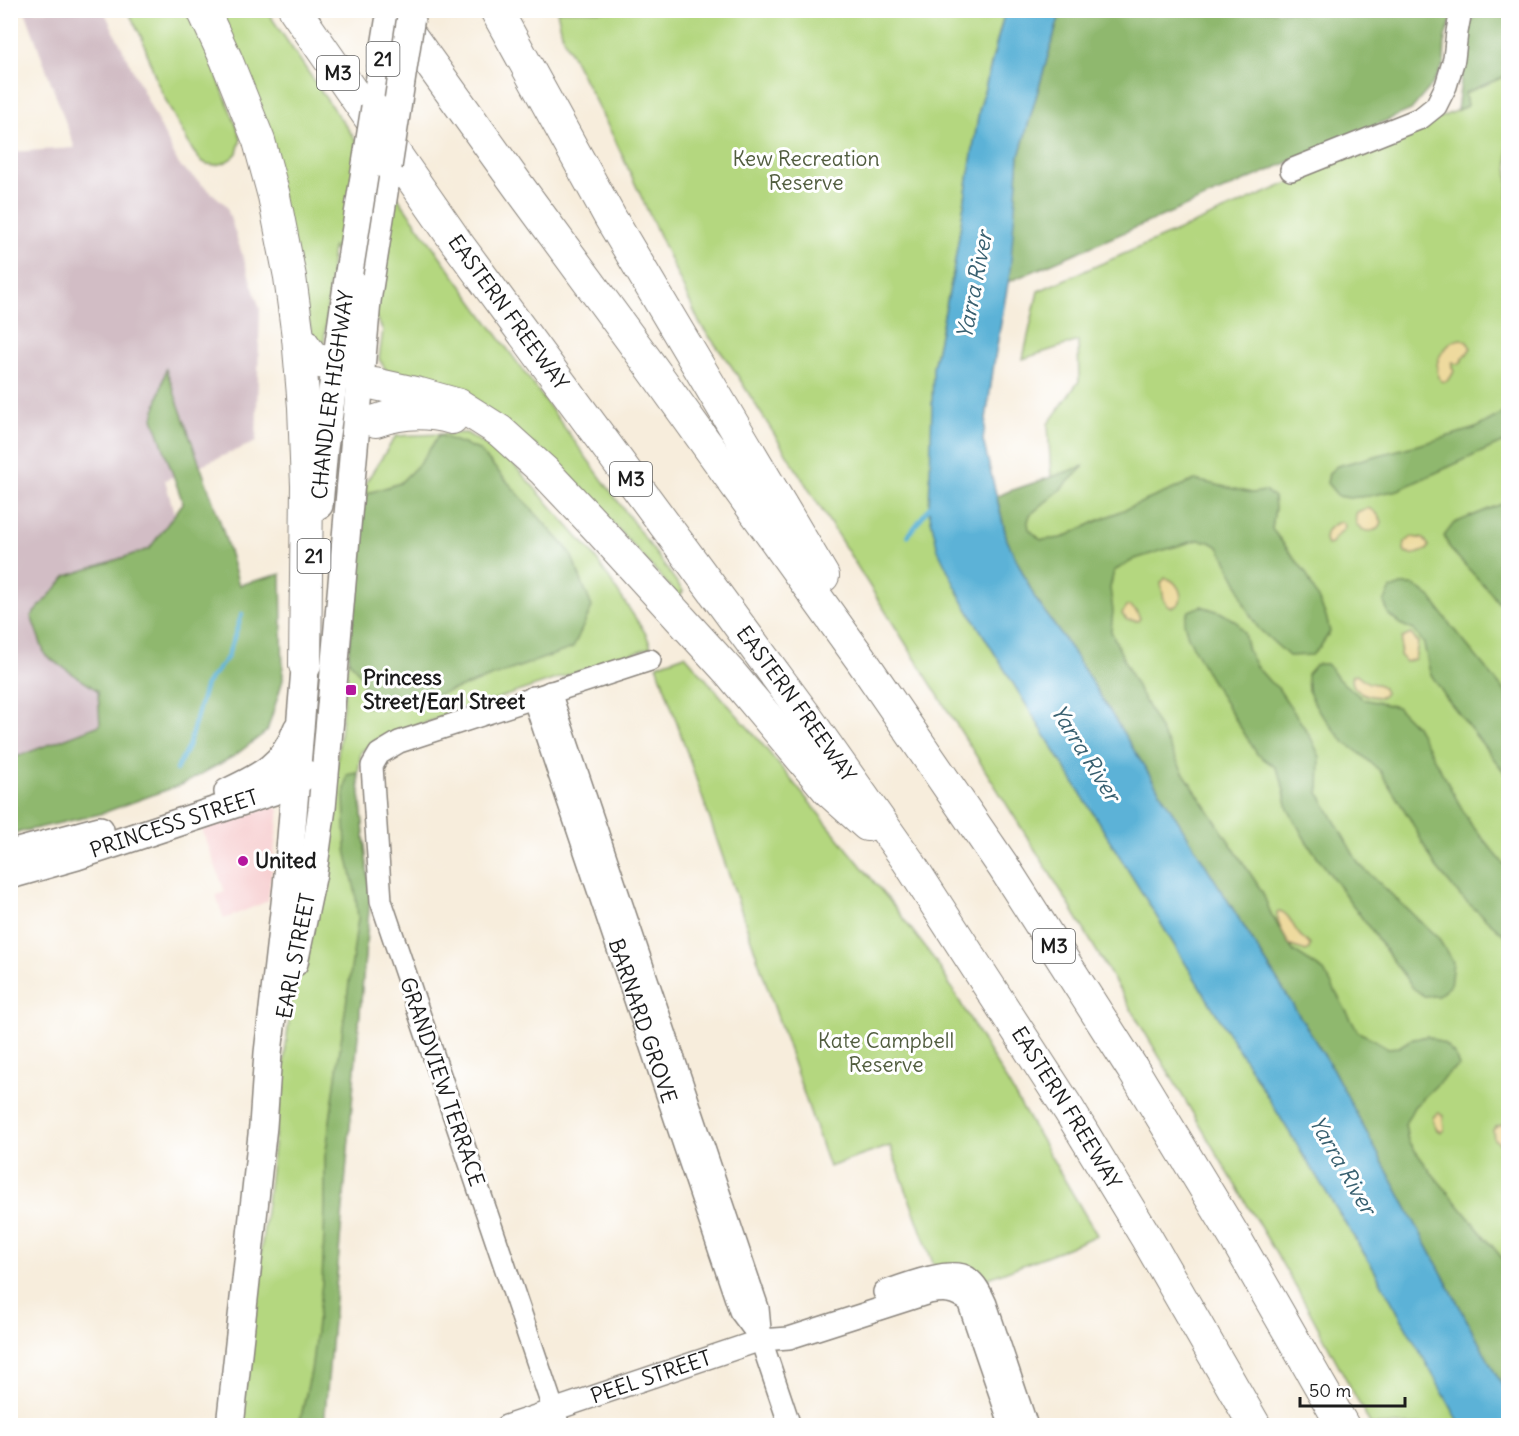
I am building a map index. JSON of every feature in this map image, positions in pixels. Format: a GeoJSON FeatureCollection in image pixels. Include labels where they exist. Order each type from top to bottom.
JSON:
{"type":"FeatureCollection","features":[{"type":"Feature","properties":{"kind":"highway"},"geometry":{"type":"LineString","coordinates":[[203,10],[226,59],[259,141],[283,238],[298,337],[304,407],[307,486],[305,665]]}},
{"type":"Feature","properties":{"kind":"highway","name":"EASTERN FREEWAY"},"geometry":{"type":"LineString","coordinates":[[295,10],[457,243],[805,715],[908,861],[1075,1120],[1255,1425]]}},
{"type":"Feature","properties":{"kind":"highway","name":"M3"},"geometry":{"type":"LineString","coordinates":[[391,10],[860,658],[1003,867],[1132,1068],[1237,1241],[1343,1425]]}},
{"type":"Feature","properties":{"kind":"highway"},"geometry":{"type":"LineString","coordinates":[[496,10],[611,219],[824,576],[860,658]]}},
{"type":"Feature","properties":{"kind":"highway"},"geometry":{"type":"LineString","coordinates":[[298,337],[311,355],[320,362],[459,405],[500,431],[595,525],[679,615],[828,790],[908,861]]}},
{"type":"Feature","properties":{"kind":"highway"},"geometry":{"type":"LineString","coordinates":[[365,428],[395,415],[424,412],[466,421],[523,452]]}},
{"type":"Feature","properties":{"kind":"main road","name":"CHANDLER HIGHWAY"},"geometry":{"type":"LineString","coordinates":[[326,750],[365,428],[357,375],[349,272],[391,10]]}},
{"type":"Feature","properties":{"kind":"main road","name":"CHANDLER HIGHWAY"},"geometry":{"type":"LineString","coordinates":[[296,782],[324,448],[357,375],[412,10]]}},
{"type":"Feature","properties":{"kind":"main road","name":"PRINCESS STREET"},"geometry":{"type":"LineString","coordinates":[[10,854],[164,813],[228,792],[252,781],[268,770],[287,750],[300,719]]}},
{"type":"Feature","properties":{"kind":"main road","name":"PRINCESS STREET"},"geometry":{"type":"LineString","coordinates":[[10,875],[77,856],[283,788],[304,777],[326,750]]}},
{"type":"Feature","properties":{"kind":"main road","name":"EARL STREET"},"geometry":{"type":"LineString","coordinates":[[263,1126],[313,873],[322,808],[326,750]]}},
{"type":"Feature","properties":{"kind":"main road","name":"EARL STREET"},"geometry":{"type":"LineString","coordinates":[[230,1425],[263,1126],[268,1053],[296,782]]}},
{"type":"Feature","properties":{"kind":"street"},"geometry":{"type":"LineString","coordinates":[[1292,170],[1421,118],[1436,106],[1446,86],[1454,59],[1456,32],[1461,10]]}},
{"type":"Feature","properties":{"kind":"street"},"geometry":{"type":"LineString","coordinates":[[541,695],[650,660]]}},
{"type":"Feature","properties":{"kind":"street","name":"GRANDVIEW TERRACE"},"geometry":{"type":"LineString","coordinates":[[541,695],[399,742],[379,754],[372,766],[381,902],[556,1417]]}},
{"type":"Feature","properties":{"kind":"street","name":"BARNARD GROVE"},"geometry":{"type":"LineString","coordinates":[[541,695],[758,1308],[761,1340],[790,1425]]}},
{"type":"Feature","properties":{"kind":"street","name":"PEEL STREET"},"geometry":{"type":"LineString","coordinates":[[506,1425],[556,1417],[761,1340],[783,1325],[926,1278],[946,1274],[965,1275],[979,1288],[1027,1425]]}},
{"type":"Feature","properties":{"kind":"street","name":"PEEL STREET"},"geometry":{"type":"LineString","coordinates":[[761,1340],[789,1338],[929,1293],[944,1290],[958,1294],[968,1301],[1011,1425]]}},
{"type":"Feature","properties":{"kind":"shaded area"},"geometry":{"type":"Polygon","coordinates":[[[25,11],[104,11],[179,165],[226,205],[260,309],[256,442],[165,480],[230,716],[11,783],[11,152],[75,148],[25,11]]]}},
{"type":"Feature","properties":{"kind":"shaded area","name":"United"},"geometry":{"type":"Polygon","coordinates":[[[273,806],[279,810],[268,901],[224,919],[216,895],[225,892],[202,829],[273,806]]]}},
{"type":"Feature","properties":{"kind":"green space"},"geometry":{"type":"Polygon","coordinates":[[[128,11],[192,11],[241,138],[237,153],[232,158],[224,163],[207,164],[201,161],[193,151],[157,82],[142,38],[128,11]]]}},
{"type":"Feature","properties":{"kind":"green space"},"geometry":{"type":"Polygon","coordinates":[[[219,11],[267,11],[329,103],[683,591],[679,597],[576,482],[536,446],[389,375],[379,359],[383,330],[333,247],[324,343],[318,346],[313,337],[219,11]]]}},
{"type":"Feature","properties":{"kind":"green space","name":"Kew Recreation Reserve"},"geometry":{"type":"Polygon","coordinates":[[[557,11],[1005,11],[979,111],[953,273],[933,368],[963,602],[1373,1268],[1461,1425],[1371,1425],[1300,1294],[1061,891],[732,367],[700,324],[614,138],[563,38],[557,11]]]}},
{"type":"Feature","properties":{"kind":"green space"},"geometry":{"type":"Polygon","coordinates":[[[1061,11],[1455,11],[1445,37],[1444,64],[1432,85],[1411,110],[1008,282],[1019,156],[1061,11]]]}},
{"type":"Feature","properties":{"kind":"green space"},"geometry":{"type":"Polygon","coordinates":[[[1478,11],[1508,11],[1508,75],[1465,93],[1467,106],[1457,110],[1469,25],[1478,11]]]}},
{"type":"Feature","properties":{"kind":"green space"},"geometry":{"type":"Polygon","coordinates":[[[1508,75],[1508,1397],[1332,1068],[1071,649],[1035,598],[997,497],[1051,477],[1048,424],[1079,381],[1078,341],[1023,359],[1038,291],[1467,106],[1465,93],[1508,75]]]}},
{"type":"Feature","properties":{"kind":"green space"},"geometry":{"type":"Polygon","coordinates":[[[166,369],[222,527],[239,585],[281,574],[283,680],[267,731],[234,756],[183,784],[100,814],[11,834],[11,759],[100,725],[98,691],[45,655],[31,616],[67,576],[149,549],[183,503],[153,418],[166,369]]]}},
{"type":"Feature","properties":{"kind":"green space"},"geometry":{"type":"Polygon","coordinates":[[[1508,410],[1508,440],[1398,490],[1349,498],[1338,496],[1327,483],[1329,473],[1337,466],[1476,428],[1508,410]]]}},
{"type":"Feature","properties":{"kind":"green space"},"geometry":{"type":"Polygon","coordinates":[[[466,433],[507,457],[593,554],[646,634],[651,647],[377,739],[361,752],[358,773],[370,898],[323,1425],[240,1426],[291,1004],[323,876],[366,482],[396,436],[466,433]]]}},
{"type":"Feature","properties":{"kind":"green space"},"geometry":{"type":"Polygon","coordinates":[[[439,435],[479,450],[570,552],[592,607],[573,648],[398,707],[367,707],[362,677],[348,659],[365,494],[400,483],[421,462],[439,435]]]}},
{"type":"Feature","properties":{"kind":"green space"},"geometry":{"type":"Polygon","coordinates":[[[1084,466],[1030,515],[1029,529],[1041,540],[1062,538],[1195,480],[1252,493],[1265,491],[1274,497],[1272,529],[1306,573],[1326,616],[1330,632],[1312,655],[1289,656],[1258,628],[1244,604],[1238,584],[1219,547],[1210,542],[1198,540],[1135,559],[1114,571],[1110,588],[1113,611],[1111,631],[1132,677],[1183,772],[1262,891],[1271,914],[1293,951],[1324,971],[1358,1032],[1388,1048],[1399,1047],[1410,1040],[1427,1036],[1444,1044],[1455,1055],[1459,1066],[1414,1107],[1405,1124],[1408,1141],[1508,1265],[1508,1397],[1332,1068],[1071,649],[1035,598],[1007,540],[997,497],[1084,466]]]}},
{"type":"Feature","properties":{"kind":"green space"},"geometry":{"type":"Polygon","coordinates":[[[1508,503],[1508,616],[1491,593],[1451,550],[1444,536],[1454,523],[1508,503]]]}},
{"type":"Feature","properties":{"kind":"green space"},"geometry":{"type":"Polygon","coordinates":[[[1401,585],[1414,585],[1432,599],[1451,626],[1508,695],[1508,777],[1445,696],[1430,673],[1424,644],[1414,630],[1400,624],[1389,615],[1384,602],[1391,589],[1401,585]]]}},
{"type":"Feature","properties":{"kind":"green space"},"geometry":{"type":"Polygon","coordinates":[[[1201,606],[1220,612],[1237,622],[1244,633],[1248,651],[1256,666],[1278,688],[1310,736],[1320,757],[1319,793],[1359,864],[1438,938],[1453,962],[1450,986],[1438,996],[1424,996],[1413,988],[1306,841],[1288,809],[1281,778],[1275,767],[1257,754],[1209,677],[1188,637],[1184,622],[1189,611],[1201,606]]]}},
{"type":"Feature","properties":{"kind":"green space","name":"Kate Campbell Reserve"},"geometry":{"type":"Polygon","coordinates":[[[685,655],[758,739],[893,905],[937,963],[1097,1235],[986,1279],[960,1263],[934,1266],[890,1146],[829,1167],[657,665],[685,655]]]}},
{"type":"Feature","properties":{"kind":"green space"},"geometry":{"type":"Polygon","coordinates":[[[1319,664],[1326,664],[1338,679],[1363,699],[1397,707],[1416,726],[1470,823],[1508,869],[1508,938],[1461,897],[1435,866],[1410,819],[1380,771],[1343,741],[1318,710],[1308,690],[1307,674],[1319,664]]]}},
{"type":"Feature","properties":{"kind":"green space"},"geometry":{"type":"Polygon","coordinates":[[[358,773],[370,898],[324,1425],[299,1426],[311,1371],[322,1283],[325,1157],[358,918],[355,890],[346,850],[344,796],[347,775],[358,773]]]}},
{"type":"Feature","properties":{"kind":"sand"},"geometry":{"type":"Polygon","coordinates":[[[1461,339],[1471,348],[1460,363],[1452,363],[1454,371],[1449,379],[1441,381],[1437,371],[1439,358],[1449,345],[1461,339]]]}},
{"type":"Feature","properties":{"kind":"sand"},"geometry":{"type":"Polygon","coordinates":[[[1367,508],[1380,517],[1382,522],[1379,528],[1369,531],[1358,526],[1357,512],[1367,508]]]}},
{"type":"Feature","properties":{"kind":"sand"},"geometry":{"type":"Polygon","coordinates":[[[1341,522],[1344,523],[1345,528],[1331,544],[1327,545],[1325,537],[1327,530],[1341,522]]]}},
{"type":"Feature","properties":{"kind":"sand"},"geometry":{"type":"Polygon","coordinates":[[[1412,537],[1424,539],[1429,546],[1428,549],[1416,554],[1405,553],[1405,542],[1412,537]]]}},
{"type":"Feature","properties":{"kind":"sand"},"geometry":{"type":"Polygon","coordinates":[[[1165,578],[1171,580],[1179,588],[1181,599],[1175,606],[1169,607],[1164,600],[1161,583],[1165,578]]]}},
{"type":"Feature","properties":{"kind":"sand"},"geometry":{"type":"Polygon","coordinates":[[[1130,606],[1140,618],[1138,621],[1127,620],[1122,614],[1126,607],[1130,606]]]}},
{"type":"Feature","properties":{"kind":"sand"},"geometry":{"type":"Polygon","coordinates":[[[1411,634],[1418,643],[1415,659],[1406,662],[1400,655],[1402,638],[1411,634]]]}},
{"type":"Feature","properties":{"kind":"sand"},"geometry":{"type":"Polygon","coordinates":[[[1356,674],[1368,683],[1381,686],[1385,693],[1381,697],[1360,692],[1352,681],[1353,675],[1356,674]]]}},
{"type":"Feature","properties":{"kind":"sand"},"geometry":{"type":"Polygon","coordinates":[[[1280,911],[1286,915],[1310,945],[1309,949],[1306,951],[1291,946],[1278,921],[1277,913],[1280,911]]]}},
{"type":"Feature","properties":{"kind":"sand"},"geometry":{"type":"Polygon","coordinates":[[[1439,1113],[1443,1116],[1444,1130],[1441,1132],[1437,1130],[1433,1122],[1433,1117],[1439,1113]]]}},
{"type":"Feature","properties":{"kind":"sand"},"geometry":{"type":"Polygon","coordinates":[[[1504,1124],[1508,1125],[1508,1137],[1500,1144],[1494,1139],[1493,1130],[1504,1124]]]}},
{"type":"Feature","properties":{"kind":"water","name":"Yarra River"},"geometry":{"type":"Polygon","coordinates":[[[1005,11],[1061,11],[1019,156],[1010,272],[983,440],[1007,540],[1035,598],[1071,649],[1332,1068],[1508,1397],[1508,1425],[1461,1425],[1373,1268],[963,602],[938,550],[929,511],[933,368],[953,273],[979,111],[1005,11]]]}},
{"type":"Feature","properties":{"kind":"waterway"},"geometry":{"type":"LineString","coordinates":[[908,536],[931,505]]}},
{"type":"Feature","properties":{"kind":"waterway"},"geometry":{"type":"LineString","coordinates":[[176,770],[188,747],[206,684],[227,658],[242,614]]}},
{"type":"Feature","properties":{"kind":"place","name":"Princess Street/Earl Street"},"geometry":{"type":"Point","coordinates":[351,690]}},
{"type":"Feature","properties":{"kind":"place","name":"United"},"geometry":{"type":"Point","coordinates":[243,861]}}]}
